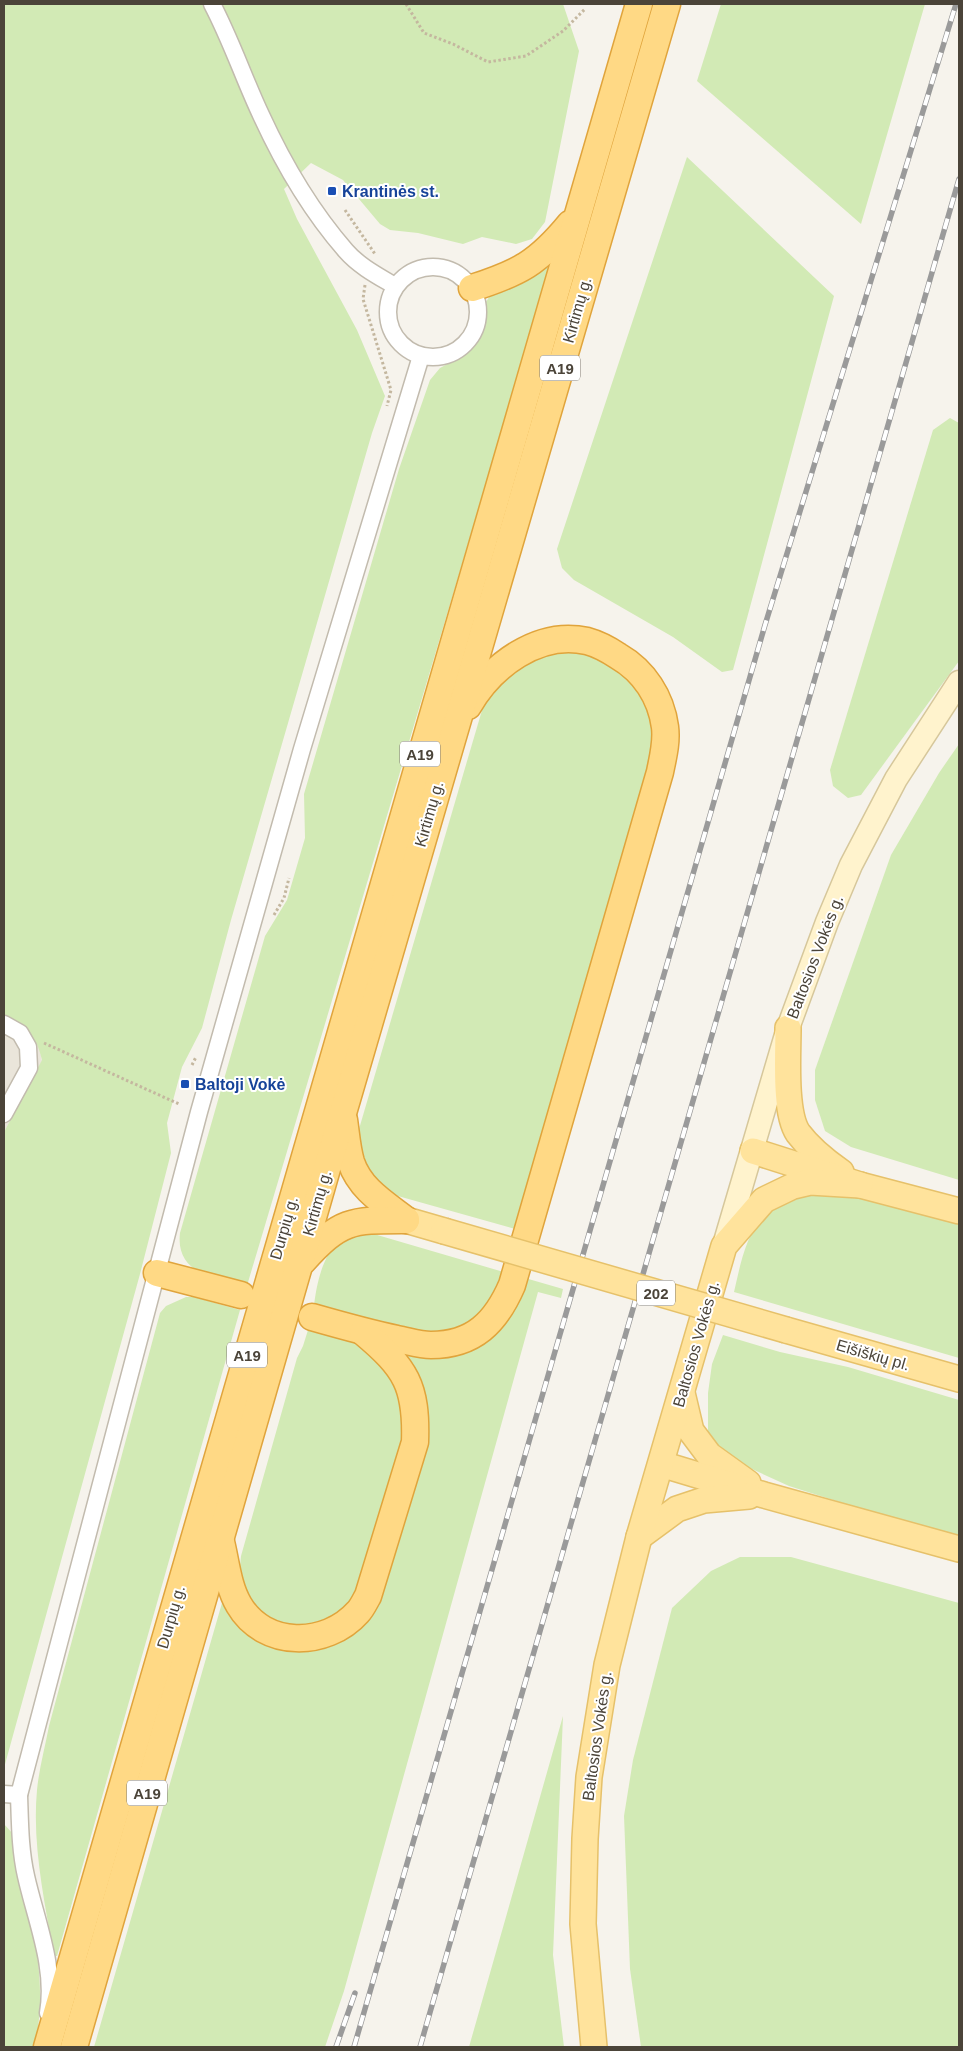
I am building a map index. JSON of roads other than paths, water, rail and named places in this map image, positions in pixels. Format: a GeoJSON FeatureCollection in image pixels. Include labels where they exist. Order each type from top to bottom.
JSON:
{"type":"FeatureCollection","features":[{"type":"Feature","properties":{"kind":"highway","name":"Kirtimų g."},"geometry":{"type":"LineString","coordinates":[[296,1187],[639,4]]}},
{"type":"Feature","properties":{"kind":"highway","name":"Kirtimų g."},"geometry":{"type":"LineString","coordinates":[[221,1538],[453,733],[667,4]]}},
{"type":"Feature","properties":{"kind":"highway"},"geometry":{"type":"LineString","coordinates":[[472,288],[505,278],[537,258],[551,247],[577,216]]}},
{"type":"Feature","properties":{"kind":"highway"},"geometry":{"type":"LineString","coordinates":[[312,1317],[363,1332],[430,1345],[450,1343],[480,1331],[493,1320],[504,1303],[512,1285],[665,750],[665,727],[660,707],[652,688],[641,673],[607,649],[588,642],[571,639],[552,641],[531,647],[496,670],[478,688],[453,733]]}},
{"type":"Feature","properties":{"kind":"highway"},"geometry":{"type":"LineString","coordinates":[[343,1113],[351,1160],[356,1174],[373,1195],[406,1220]]}},
{"type":"Feature","properties":{"kind":"highway","name":"Durpių g."},"geometry":{"type":"LineString","coordinates":[[47,2047],[296,1187]]}},
{"type":"Feature","properties":{"kind":"highway"},"geometry":{"type":"LineString","coordinates":[[299,1266],[322,1240],[343,1226],[366,1220],[406,1220]]}},
{"type":"Feature","properties":{"kind":"highway"},"geometry":{"type":"LineString","coordinates":[[157,1273],[241,1295]]}},
{"type":"Feature","properties":{"kind":"highway"},"geometry":{"type":"LineString","coordinates":[[221,1538],[234,1595],[239,1605],[251,1620],[273,1634],[292,1638],[310,1638],[330,1633],[344,1625],[359,1611],[368,1596],[415,1442],[416,1420],[409,1385],[402,1370],[388,1353],[363,1332]]}},
{"type":"Feature","properties":{"kind":"highway","name":"Durpių g."},"geometry":{"type":"LineString","coordinates":[[74,2047],[221,1538]]}},
{"type":"Feature","properties":{"kind":"main road","name":"Baltosios Vokės g."},"geometry":{"type":"LineString","coordinates":[[594,2047],[583,1924],[585,1839],[590,1777],[607,1665],[639,1537],[788,1028],[827,922],[851,865],[896,779],[959,682]]}},
{"type":"Feature","properties":{"kind":"main road"},"geometry":{"type":"LineString","coordinates":[[788,1028],[788,1100],[797,1131],[819,1157],[860,1185]]}},
{"type":"Feature","properties":{"kind":"main road"},"geometry":{"type":"LineString","coordinates":[[753,1151],[860,1185],[959,1211]]}},
{"type":"Feature","properties":{"kind":"main road"},"geometry":{"type":"LineString","coordinates":[[724,1246],[764,1200],[792,1186],[810,1182],[860,1185]]}},
{"type":"Feature","properties":{"kind":"main road","name":"Eišiškių pl."},"geometry":{"type":"LineString","coordinates":[[406,1220],[959,1379]]}},
{"type":"Feature","properties":{"kind":"main road"},"geometry":{"type":"LineString","coordinates":[[682,1392],[691,1431],[709,1455],[764,1495]]}},
{"type":"Feature","properties":{"kind":"main road"},"geometry":{"type":"LineString","coordinates":[[661,1464],[764,1495],[959,1549]]}},
{"type":"Feature","properties":{"kind":"main road"},"geometry":{"type":"LineString","coordinates":[[639,1537],[678,1510],[704,1500],[764,1495]]}},
{"type":"Feature","properties":{"kind":"street"},"geometry":{"type":"LineString","coordinates":[[212,4],[261,115],[286,165],[346,251],[370,272],[395,286]]}},
{"type":"Feature","properties":{"kind":"street"},"geometry":{"type":"LineString","coordinates":[[425,267],[442,267],[455,272],[472,288],[478,309],[476,326],[468,341],[455,352],[439,358],[421,356],[404,348],[396,340],[390,328],[387,312],[389,298],[395,286],[407,274],[425,267]]}},
{"type":"Feature","properties":{"kind":"street"},"geometry":{"type":"LineString","coordinates":[[42,2047],[50,2006],[49,1981],[43,1943],[26,1876],[20,1827],[12,1795],[157,1273],[199,1112],[297,767],[421,356]]}},
{"type":"Feature","properties":{"kind":"street"},"geometry":{"type":"LineString","coordinates":[[4,1024],[20,1033],[28,1047],[29,1068],[4,1114]]}},
{"type":"Feature","properties":{"kind":"railway"},"geometry":{"type":"LineString","coordinates":[[354,2047],[765,625],[956,4]]}},
{"type":"Feature","properties":{"kind":"railway"},"geometry":{"type":"LineString","coordinates":[[420,2047],[959,179]]}},
{"type":"Feature","properties":{"kind":"railway"},"geometry":{"type":"LineString","coordinates":[[336,2047],[355,1993]]}},
{"type":"Feature","properties":{"kind":"place","name":"Krantinės st."},"geometry":{"type":"Point","coordinates":[332,191]}},
{"type":"Feature","properties":{"kind":"place","name":"Baltoji Vokė"},"geometry":{"type":"Point","coordinates":[185,1084]}}]}
